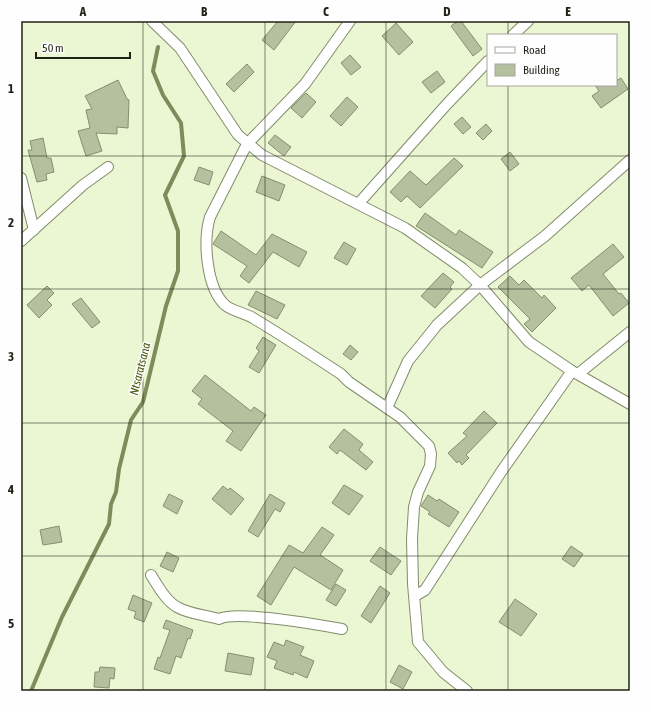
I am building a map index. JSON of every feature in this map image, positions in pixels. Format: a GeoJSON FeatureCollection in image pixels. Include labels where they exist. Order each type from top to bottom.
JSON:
{"type":"FeatureCollection","features":[{"type":"Feature","properties":{"kind":"street"},"geometry":{"type":"LineString","coordinates":[[152,21],[180,48],[238,135],[247,144],[286,168],[359,203],[405,228],[462,268],[480,285],[529,342],[575,372],[630,404]]}},
{"type":"Feature","properties":{"kind":"street"},"geometry":{"type":"LineString","coordinates":[[350,21],[304,84],[247,144],[217,201],[206,228],[206,245],[213,286],[225,305],[251,317],[341,374],[349,382],[387,408],[415,431],[429,446],[431,454],[430,466],[418,492],[414,507],[412,566],[418,642],[443,672],[468,691]]}},
{"type":"Feature","properties":{"kind":"street"},"geometry":{"type":"LineString","coordinates":[[514,34],[528,21]]}},
{"type":"Feature","properties":{"kind":"street"},"geometry":{"type":"LineString","coordinates":[[359,203],[447,104],[487,62]]}},
{"type":"Feature","properties":{"kind":"street"},"geometry":{"type":"LineString","coordinates":[[387,408],[408,361],[437,325],[480,285],[545,236],[630,160]]}},
{"type":"Feature","properties":{"kind":"street"},"geometry":{"type":"LineString","coordinates":[[21,241],[83,185],[108,167]]}},
{"type":"Feature","properties":{"kind":"street"},"geometry":{"type":"LineString","coordinates":[[21,178],[34,230]]}},
{"type":"Feature","properties":{"kind":"street"},"geometry":{"type":"LineString","coordinates":[[415,596],[425,590],[501,472],[575,372],[630,332]]}},
{"type":"Feature","properties":{"kind":"street"},"geometry":{"type":"LineString","coordinates":[[151,575],[176,607],[191,613],[219,619],[225,615],[240,616],[295,621],[342,629]]}},
{"type":"Feature","properties":{"kind":"building"},"geometry":{"type":"Polygon","coordinates":[[[278,21],[296,21],[274,50],[262,40],[278,21]]]}},
{"type":"Feature","properties":{"kind":"building"},"geometry":{"type":"Polygon","coordinates":[[[458,21],[461,21],[482,49],[473,56],[451,26],[458,21]]]}},
{"type":"Feature","properties":{"kind":"building"},"geometry":{"type":"Polygon","coordinates":[[[396,23],[413,42],[399,55],[382,36],[396,23]]]}},
{"type":"Feature","properties":{"kind":"building"},"geometry":{"type":"Polygon","coordinates":[[[350,55],[361,67],[351,75],[341,63],[350,55]]]}},
{"type":"Feature","properties":{"kind":"building"},"geometry":{"type":"Polygon","coordinates":[[[247,64],[254,72],[234,92],[226,84],[247,64]]]}},
{"type":"Feature","properties":{"kind":"building"},"geometry":{"type":"Polygon","coordinates":[[[437,71],[445,82],[431,93],[422,82],[437,71]]]}},
{"type":"Feature","properties":{"kind":"building"},"geometry":{"type":"Polygon","coordinates":[[[621,78],[628,89],[601,108],[592,96],[599,91],[596,86],[617,86],[617,80],[621,78]]]}},
{"type":"Feature","properties":{"kind":"building"},"geometry":{"type":"Polygon","coordinates":[[[118,80],[127,99],[129,100],[128,128],[117,127],[117,134],[96,133],[102,151],[86,156],[78,131],[90,128],[86,110],[92,109],[85,96],[118,80]]]}},
{"type":"Feature","properties":{"kind":"building"},"geometry":{"type":"Polygon","coordinates":[[[306,93],[316,102],[302,118],[291,108],[306,93]]]}},
{"type":"Feature","properties":{"kind":"building"},"geometry":{"type":"Polygon","coordinates":[[[347,97],[358,107],[341,126],[330,116],[347,97]]]}},
{"type":"Feature","properties":{"kind":"building"},"geometry":{"type":"Polygon","coordinates":[[[462,117],[471,127],[463,134],[454,124],[462,117]]]}},
{"type":"Feature","properties":{"kind":"building"},"geometry":{"type":"Polygon","coordinates":[[[486,124],[492,131],[483,140],[476,133],[486,124]]]}},
{"type":"Feature","properties":{"kind":"building"},"geometry":{"type":"Polygon","coordinates":[[[275,135],[291,147],[284,156],[268,143],[275,135]]]}},
{"type":"Feature","properties":{"kind":"building"},"geometry":{"type":"Polygon","coordinates":[[[43,138],[47,158],[51,158],[54,172],[46,174],[47,180],[37,182],[28,150],[32,150],[30,141],[43,138]]]}},
{"type":"Feature","properties":{"kind":"building"},"geometry":{"type":"Polygon","coordinates":[[[510,152],[519,164],[510,171],[501,159],[510,152]]]}},
{"type":"Feature","properties":{"kind":"building"},"geometry":{"type":"Polygon","coordinates":[[[454,158],[463,166],[420,208],[407,196],[401,202],[390,192],[410,171],[426,185],[454,158]]]}},
{"type":"Feature","properties":{"kind":"building"},"geometry":{"type":"Polygon","coordinates":[[[199,167],[213,172],[209,185],[194,180],[199,167]]]}},
{"type":"Feature","properties":{"kind":"building"},"geometry":{"type":"Polygon","coordinates":[[[262,176],[285,185],[279,201],[256,192],[262,176]]]}},
{"type":"Feature","properties":{"kind":"building"},"geometry":{"type":"Polygon","coordinates":[[[425,213],[456,235],[459,230],[493,252],[482,268],[416,226],[425,213]]]}},
{"type":"Feature","properties":{"kind":"building"},"geometry":{"type":"Polygon","coordinates":[[[221,231],[256,255],[272,234],[307,252],[299,267],[273,252],[249,283],[240,276],[247,266],[213,244],[221,231]]]}},
{"type":"Feature","properties":{"kind":"building"},"geometry":{"type":"Polygon","coordinates":[[[344,242],[356,249],[347,265],[334,258],[344,242]]]}},
{"type":"Feature","properties":{"kind":"building"},"geometry":{"type":"Polygon","coordinates":[[[613,244],[624,257],[603,274],[619,294],[621,293],[629,303],[613,316],[589,285],[582,291],[571,278],[613,244]]]}},
{"type":"Feature","properties":{"kind":"building"},"geometry":{"type":"Polygon","coordinates":[[[443,273],[454,282],[450,287],[452,289],[435,308],[421,296],[443,273]]]}},
{"type":"Feature","properties":{"kind":"building"},"geometry":{"type":"Polygon","coordinates":[[[510,276],[519,285],[524,280],[542,298],[544,295],[556,308],[532,332],[524,324],[530,319],[498,287],[510,276]]]}},
{"type":"Feature","properties":{"kind":"building"},"geometry":{"type":"Polygon","coordinates":[[[47,286],[54,293],[47,300],[52,305],[39,318],[27,305],[47,286]]]}},
{"type":"Feature","properties":{"kind":"building"},"geometry":{"type":"Polygon","coordinates":[[[256,291],[285,305],[277,319],[248,305],[256,291]]]}},
{"type":"Feature","properties":{"kind":"building"},"geometry":{"type":"Polygon","coordinates":[[[81,298],[100,322],[92,328],[72,304],[81,298]]]}},
{"type":"Feature","properties":{"kind":"building"},"geometry":{"type":"Polygon","coordinates":[[[263,337],[276,345],[259,373],[249,367],[259,351],[256,348],[263,337]]]}},
{"type":"Feature","properties":{"kind":"building"},"geometry":{"type":"Polygon","coordinates":[[[350,345],[358,352],[351,360],[343,354],[350,345]]]}},
{"type":"Feature","properties":{"kind":"building"},"geometry":{"type":"Polygon","coordinates":[[[205,375],[251,411],[254,407],[266,415],[241,451],[226,441],[233,431],[198,404],[202,399],[192,391],[205,375]]]}},
{"type":"Feature","properties":{"kind":"building"},"geometry":{"type":"Polygon","coordinates":[[[484,411],[497,423],[466,455],[469,458],[462,465],[459,461],[457,463],[448,453],[467,436],[463,433],[484,411]]]}},
{"type":"Feature","properties":{"kind":"building"},"geometry":{"type":"Polygon","coordinates":[[[344,429],[363,444],[359,450],[373,462],[366,470],[340,450],[337,454],[329,447],[344,429]]]}},
{"type":"Feature","properties":{"kind":"building"},"geometry":{"type":"Polygon","coordinates":[[[344,485],[363,496],[349,515],[332,503],[344,485]]]}},
{"type":"Feature","properties":{"kind":"building"},"geometry":{"type":"Polygon","coordinates":[[[223,486],[228,490],[230,488],[244,499],[231,515],[212,499],[223,486]]]}},
{"type":"Feature","properties":{"kind":"building"},"geometry":{"type":"Polygon","coordinates":[[[169,494],[183,501],[177,514],[163,506],[169,494]]]}},
{"type":"Feature","properties":{"kind":"building"},"geometry":{"type":"Polygon","coordinates":[[[270,494],[285,503],[280,512],[275,509],[258,537],[248,531],[270,494]]]}},
{"type":"Feature","properties":{"kind":"building"},"geometry":{"type":"Polygon","coordinates":[[[428,495],[437,501],[439,499],[459,512],[449,527],[428,514],[430,512],[421,506],[428,495]]]}},
{"type":"Feature","properties":{"kind":"building"},"geometry":{"type":"Polygon","coordinates":[[[59,526],[62,542],[43,545],[40,530],[59,526]]]}},
{"type":"Feature","properties":{"kind":"building"},"geometry":{"type":"Polygon","coordinates":[[[322,527],[334,535],[320,555],[343,570],[331,590],[294,567],[271,605],[257,596],[289,545],[303,553],[322,527]]]}},
{"type":"Feature","properties":{"kind":"building"},"geometry":{"type":"Polygon","coordinates":[[[571,546],[583,554],[574,567],[562,559],[571,546]]]}},
{"type":"Feature","properties":{"kind":"building"},"geometry":{"type":"Polygon","coordinates":[[[380,547],[401,561],[391,575],[370,561],[380,547]]]}},
{"type":"Feature","properties":{"kind":"building"},"geometry":{"type":"Polygon","coordinates":[[[167,552],[179,558],[173,572],[160,566],[167,552]]]}},
{"type":"Feature","properties":{"kind":"building"},"geometry":{"type":"Polygon","coordinates":[[[336,584],[346,590],[336,606],[326,600],[336,584]]]}},
{"type":"Feature","properties":{"kind":"building"},"geometry":{"type":"Polygon","coordinates":[[[380,586],[390,593],[371,623],[361,616],[380,586]]]}},
{"type":"Feature","properties":{"kind":"building"},"geometry":{"type":"Polygon","coordinates":[[[133,595],[152,603],[144,622],[134,618],[136,612],[128,609],[133,595]]]}},
{"type":"Feature","properties":{"kind":"building"},"geometry":{"type":"Polygon","coordinates":[[[515,599],[537,614],[521,636],[499,622],[515,599]]]}},
{"type":"Feature","properties":{"kind":"building"},"geometry":{"type":"Polygon","coordinates":[[[166,620],[193,630],[190,639],[188,638],[181,658],[176,656],[170,674],[154,669],[158,657],[160,658],[170,630],[163,628],[166,620]]]}},
{"type":"Feature","properties":{"kind":"building"},"geometry":{"type":"Polygon","coordinates":[[[286,640],[304,647],[300,655],[314,661],[307,678],[294,672],[293,675],[274,668],[277,661],[267,657],[274,642],[284,646],[286,640]]]}},
{"type":"Feature","properties":{"kind":"building"},"geometry":{"type":"Polygon","coordinates":[[[228,653],[254,658],[251,675],[225,671],[228,653]]]}},
{"type":"Feature","properties":{"kind":"building"},"geometry":{"type":"Polygon","coordinates":[[[399,665],[412,672],[403,689],[390,682],[399,665]]]}},
{"type":"Feature","properties":{"kind":"building"},"geometry":{"type":"Polygon","coordinates":[[[100,667],[115,668],[114,679],[110,678],[109,688],[94,687],[95,672],[99,672],[100,667]]]}},
{"type":"Feature","properties":{"kind":"waterway","name":"Ntsaratsana"},"geometry":{"type":"LineString","coordinates":[[31,691],[62,617],[109,524],[111,504],[116,492],[119,469],[131,420],[143,402],[166,306],[178,271],[178,231],[165,195],[184,156],[181,123],[163,95],[153,71],[158,47]]}}]}
